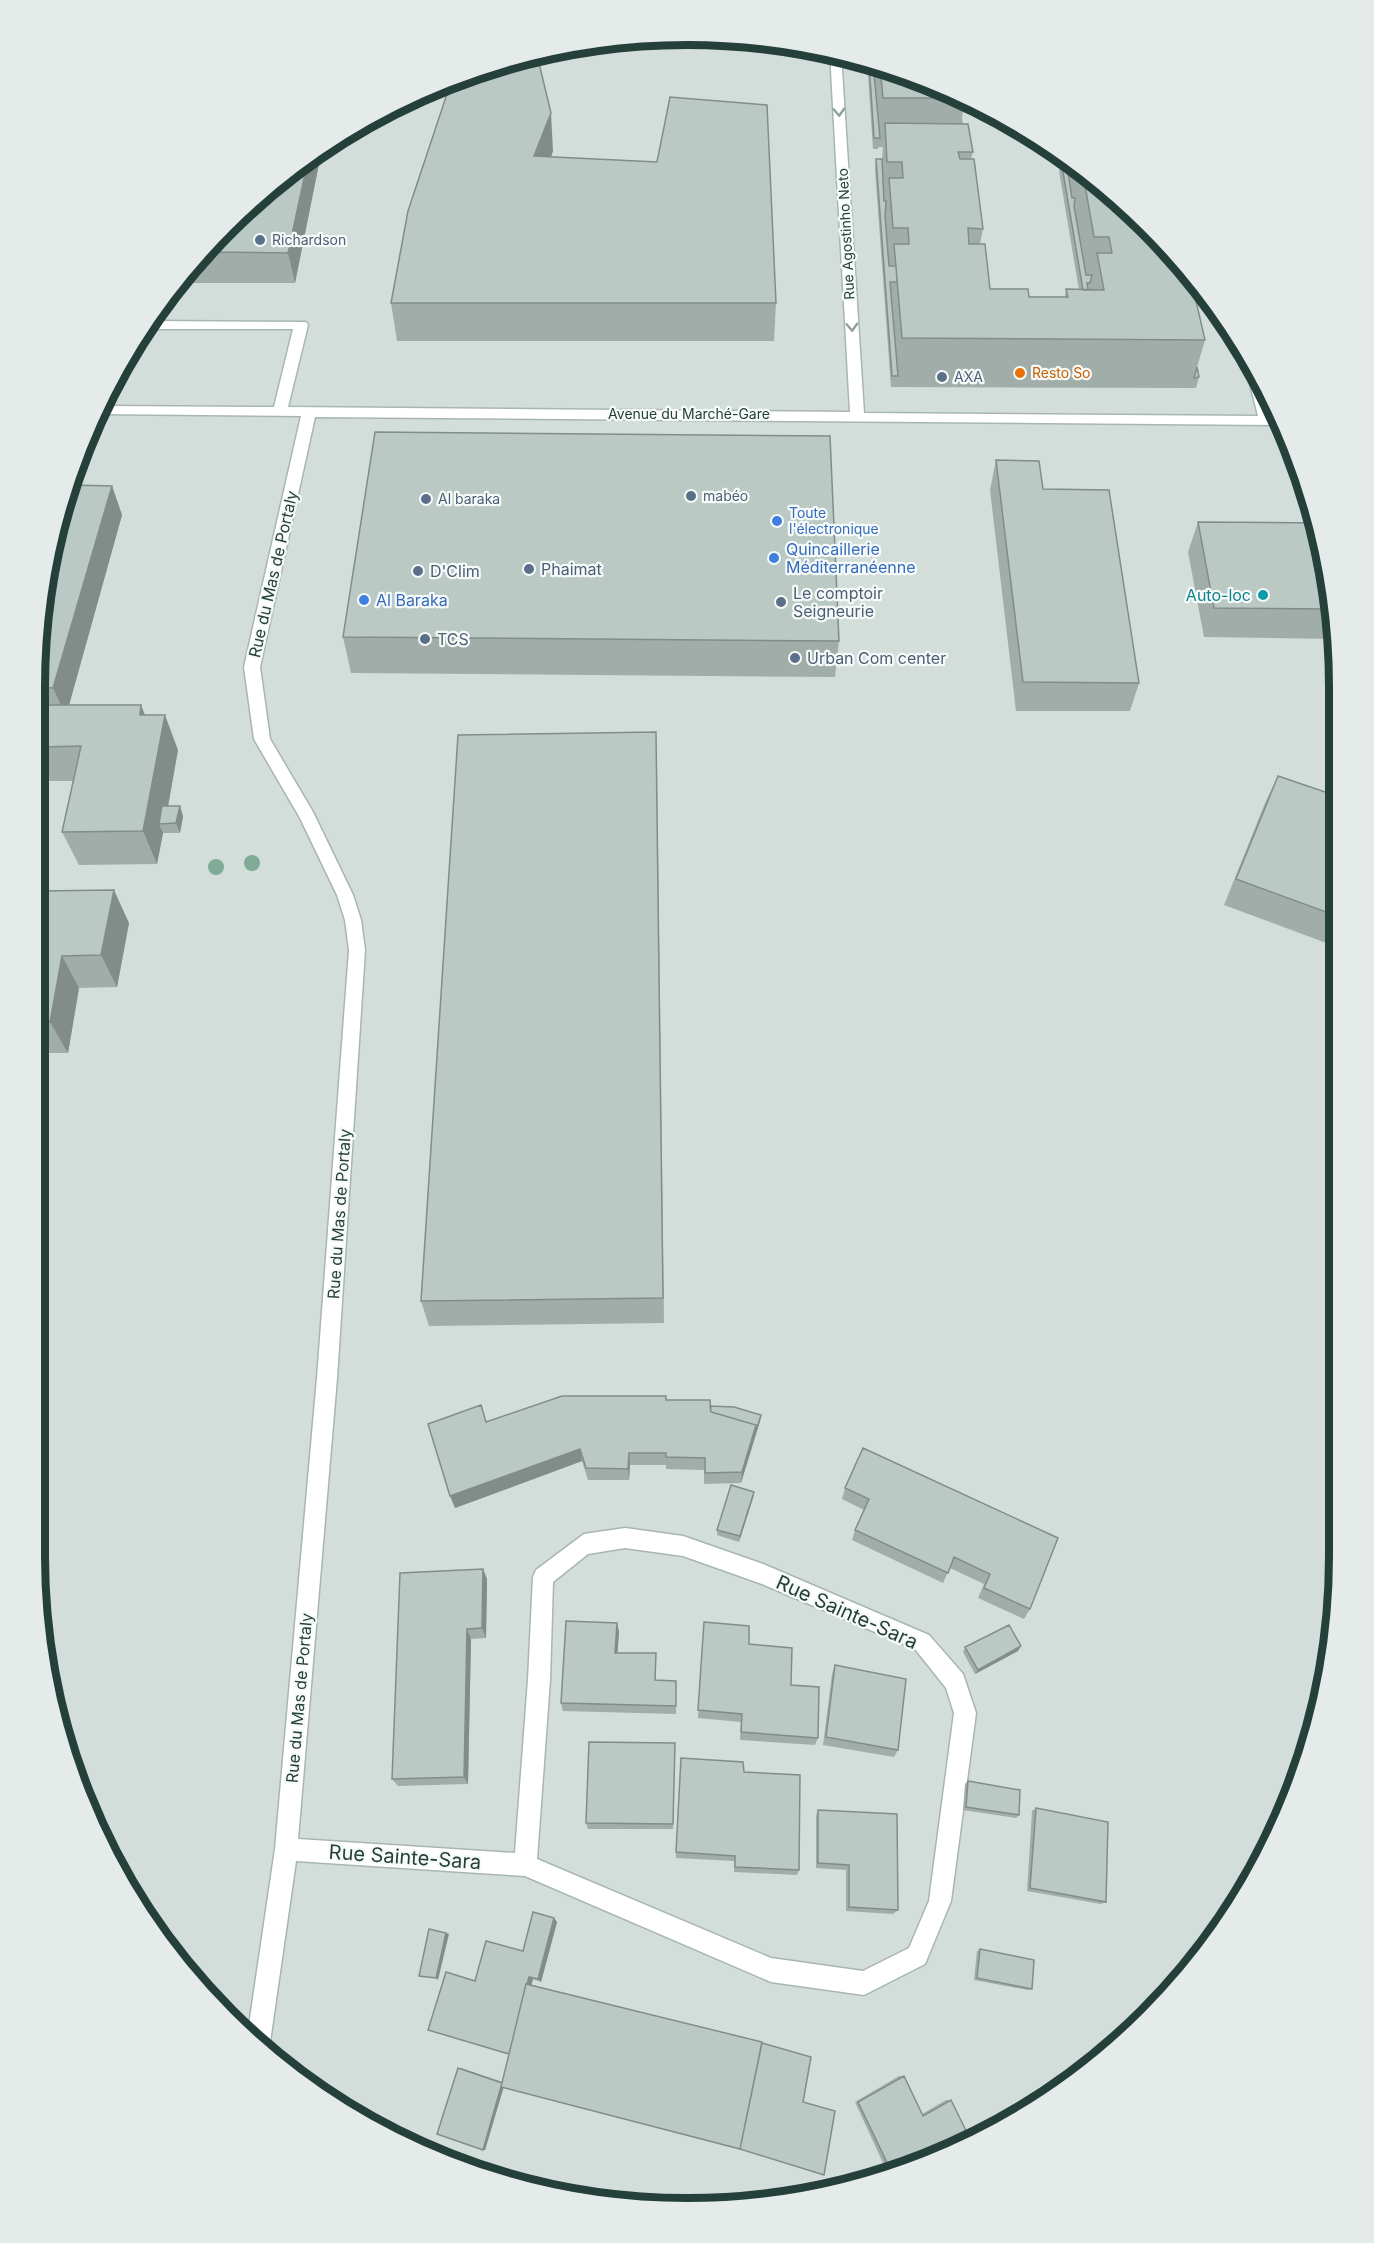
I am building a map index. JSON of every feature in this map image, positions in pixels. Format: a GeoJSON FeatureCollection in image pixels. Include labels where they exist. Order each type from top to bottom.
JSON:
{"type":"FeatureCollection","features":[{"type":"Feature","properties":{"kind":"street","name":"Rue Agostinho Neto"},"geometry":{"type":"LineString","coordinates":[[836,63],[857,416]]}},
{"type":"Feature","properties":{"kind":"street"},"geometry":{"type":"LineString","coordinates":[[157,325],[301,325],[280,412]]}},
{"type":"Feature","properties":{"kind":"street","name":"Avenue du Marché-Gare"},"geometry":{"type":"LineString","coordinates":[[108,410],[1271,421]]}},
{"type":"Feature","properties":{"kind":"street","name":"Rue du Mas de Portaly"},"geometry":{"type":"LineString","coordinates":[[259,2034],[286,1849],[326,1389],[357,950],[345,896],[307,816],[262,739],[252,667],[309,412]]}},
{"type":"Feature","properties":{"kind":"street","name":"Rue Sainte-Sara"},"geometry":{"type":"LineString","coordinates":[[286,1849],[525,1865],[771,1970],[864,1983],[917,1956],[940,1901],[965,1713],[955,1682],[922,1642],[763,1574],[683,1546],[625,1538],[584,1544],[543,1576],[539,1680],[525,1865]]}},
{"type":"Feature","properties":{"kind":"shaded area"},"geometry":{"type":"Polygon","coordinates":[[[687,45],[771,50],[812,57],[893,79],[933,94],[971,111],[1044,153],[1110,204],[1141,233],[1170,264],[1221,330],[1263,403],[1280,441],[1307,521],[1324,603],[1329,687],[1328,1598],[1317,1681],[1295,1762],[1263,1840],[1221,1913],[1170,1979],[1110,2039],[1044,2090],[971,2132],[933,2149],[893,2164],[812,2186],[729,2197],[645,2197],[603,2193],[521,2176],[481,2164],[403,2132],[330,2090],[264,2039],[204,1979],[153,1913],[111,1840],[94,1802],[79,1762],[57,1681],[46,1598],[46,645],[57,562],[79,481],[111,403],[153,330],[204,264],[233,233],[264,204],[330,153],[403,111],[441,94],[481,79],[562,57],[603,50],[687,45]]]}},
{"type":"Feature","properties":{"kind":"building"},"geometry":{"type":"Polygon","coordinates":[[[539,63],[551,113],[534,156],[657,162],[670,97],[767,105],[776,303],[391,303],[408,211],[448,91],[521,67],[539,63]]]}},
{"type":"Feature","properties":{"kind":"building"},"geometry":{"type":"Polygon","coordinates":[[[870,72],[874,73],[880,138],[874,138],[870,72]]]}},
{"type":"Feature","properties":{"kind":"building"},"geometry":{"type":"Polygon","coordinates":[[[881,75],[942,98],[883,98],[881,75]]]}},
{"type":"Feature","properties":{"kind":"building"},"geometry":{"type":"Polygon","coordinates":[[[885,123],[968,124],[973,152],[958,152],[960,159],[974,159],[983,229],[968,228],[969,244],[985,244],[990,289],[1028,289],[1029,297],[1068,297],[1066,289],[1104,290],[1097,253],[1112,253],[1109,237],[1094,237],[1085,183],[1141,233],[1194,294],[1205,340],[902,338],[894,244],[909,244],[908,228],[893,228],[889,178],[903,178],[902,162],[887,162],[885,123]]]}},
{"type":"Feature","properties":{"kind":"building"},"geometry":{"type":"Polygon","coordinates":[[[876,159],[882,159],[889,266],[896,266],[897,282],[890,282],[898,376],[892,376],[876,159]]]}},
{"type":"Feature","properties":{"kind":"building"},"geometry":{"type":"Polygon","coordinates":[[[1062,166],[1068,170],[1072,198],[1075,198],[1074,206],[1086,275],[1092,275],[1090,283],[1087,283],[1088,290],[1083,290],[1062,166]]]}},
{"type":"Feature","properties":{"kind":"building"},"geometry":{"type":"Polygon","coordinates":[[[306,171],[288,253],[215,252],[264,204],[306,171]]]}},
{"type":"Feature","properties":{"kind":"building"},"geometry":{"type":"Polygon","coordinates":[[[1197,367],[1199,377],[1194,378],[1197,367]]]}},
{"type":"Feature","properties":{"kind":"building"},"geometry":{"type":"Polygon","coordinates":[[[375,432],[830,436],[839,641],[343,637],[375,432]]]}},
{"type":"Feature","properties":{"kind":"building"},"geometry":{"type":"Polygon","coordinates":[[[996,460],[1039,461],[1043,489],[1109,490],[1139,683],[1023,682],[996,460]]]}},
{"type":"Feature","properties":{"kind":"building"},"geometry":{"type":"Polygon","coordinates":[[[78,485],[112,486],[53,688],[45,687],[46,645],[50,603],[67,521],[78,485]]]}},
{"type":"Feature","properties":{"kind":"building"},"geometry":{"type":"Polygon","coordinates":[[[1198,522],[1307,523],[1325,609],[1214,608],[1198,522]]]}},
{"type":"Feature","properties":{"kind":"building"},"geometry":{"type":"Polygon","coordinates":[[[45,705],[141,705],[140,715],[165,715],[143,831],[62,832],[81,746],[45,747],[45,705]]]}},
{"type":"Feature","properties":{"kind":"building"},"geometry":{"type":"Polygon","coordinates":[[[656,732],[663,1298],[421,1301],[458,735],[656,732]]]}},
{"type":"Feature","properties":{"kind":"building"},"geometry":{"type":"Polygon","coordinates":[[[1278,776],[1329,793],[1329,913],[1236,879],[1278,776]]]}},
{"type":"Feature","properties":{"kind":"building"},"geometry":{"type":"Polygon","coordinates":[[[162,806],[180,806],[176,823],[159,824],[162,806]]]}},
{"type":"Feature","properties":{"kind":"building"},"geometry":{"type":"Polygon","coordinates":[[[114,890],[101,955],[62,956],[50,1022],[45,1022],[45,891],[114,890]]]}},
{"type":"Feature","properties":{"kind":"building"},"geometry":{"type":"Polygon","coordinates":[[[562,1396],[666,1396],[666,1400],[710,1400],[711,1412],[756,1425],[742,1472],[705,1473],[705,1458],[666,1457],[666,1453],[629,1453],[628,1469],[586,1468],[580,1449],[450,1496],[428,1424],[481,1405],[486,1422],[562,1396]]]}},
{"type":"Feature","properties":{"kind":"building"},"geometry":{"type":"Polygon","coordinates":[[[710,1406],[734,1407],[761,1415],[756,1431],[756,1425],[711,1412],[710,1406]]]}},
{"type":"Feature","properties":{"kind":"building"},"geometry":{"type":"Polygon","coordinates":[[[863,1448],[1058,1538],[1030,1609],[984,1588],[990,1574],[954,1557],[948,1573],[855,1530],[869,1499],[845,1488],[863,1448]]]}},
{"type":"Feature","properties":{"kind":"building"},"geometry":{"type":"Polygon","coordinates":[[[731,1485],[754,1492],[740,1536],[717,1530],[731,1485]]]}},
{"type":"Feature","properties":{"kind":"building"},"geometry":{"type":"Polygon","coordinates":[[[483,1569],[482,1628],[467,1629],[464,1777],[392,1779],[400,1573],[483,1569]]]}},
{"type":"Feature","properties":{"kind":"building"},"geometry":{"type":"Polygon","coordinates":[[[566,1621],[617,1623],[615,1653],[656,1653],[655,1680],[676,1681],[676,1706],[561,1703],[566,1621]]]}},
{"type":"Feature","properties":{"kind":"building"},"geometry":{"type":"Polygon","coordinates":[[[704,1622],[749,1626],[749,1644],[792,1648],[791,1685],[819,1687],[818,1738],[741,1732],[742,1714],[698,1710],[704,1622]]]}},
{"type":"Feature","properties":{"kind":"building"},"geometry":{"type":"Polygon","coordinates":[[[1009,1625],[1021,1646],[978,1670],[965,1647],[1009,1625]]]}},
{"type":"Feature","properties":{"kind":"building"},"geometry":{"type":"Polygon","coordinates":[[[835,1665],[906,1679],[898,1750],[826,1737],[835,1665]]]}},
{"type":"Feature","properties":{"kind":"building"},"geometry":{"type":"Polygon","coordinates":[[[589,1742],[675,1743],[673,1824],[586,1823],[589,1742]]]}},
{"type":"Feature","properties":{"kind":"building"},"geometry":{"type":"Polygon","coordinates":[[[681,1758],[743,1762],[744,1772],[800,1775],[799,1870],[735,1867],[735,1856],[676,1852],[681,1758]]]}},
{"type":"Feature","properties":{"kind":"building"},"geometry":{"type":"Polygon","coordinates":[[[968,1781],[1020,1790],[1019,1815],[966,1807],[968,1781]]]}},
{"type":"Feature","properties":{"kind":"building"},"geometry":{"type":"Polygon","coordinates":[[[1036,1808],[1108,1822],[1106,1902],[1030,1888],[1036,1808]]]}},
{"type":"Feature","properties":{"kind":"building"},"geometry":{"type":"Polygon","coordinates":[[[818,1810],[897,1814],[898,1910],[849,1907],[849,1865],[818,1863],[818,1810]]]}},
{"type":"Feature","properties":{"kind":"building"},"geometry":{"type":"Polygon","coordinates":[[[533,1912],[554,1918],[538,1979],[529,1977],[526,1984],[509,2054],[428,2030],[446,1972],[475,1981],[486,1941],[523,1951],[533,1912]]]}},
{"type":"Feature","properties":{"kind":"building"},"geometry":{"type":"Polygon","coordinates":[[[429,1929],[446,1933],[436,1978],[419,1976],[429,1929]]]}},
{"type":"Feature","properties":{"kind":"building"},"geometry":{"type":"Polygon","coordinates":[[[980,1949],[1034,1960],[1032,1989],[977,1978],[980,1949]]]}},
{"type":"Feature","properties":{"kind":"building"},"geometry":{"type":"Polygon","coordinates":[[[526,1984],[762,2042],[740,2149],[501,2087],[526,1984]]]}},
{"type":"Feature","properties":{"kind":"building"},"geometry":{"type":"Polygon","coordinates":[[[762,2043],[811,2057],[803,2102],[835,2111],[824,2175],[740,2149],[762,2043]]]}},
{"type":"Feature","properties":{"kind":"building"},"geometry":{"type":"Polygon","coordinates":[[[458,2068],[502,2083],[483,2150],[437,2134],[458,2068]]]}},
{"type":"Feature","properties":{"kind":"building"},"geometry":{"type":"Polygon","coordinates":[[[904,2076],[923,2116],[951,2100],[967,2134],[888,2165],[858,2102],[904,2076]]]}},
{"type":"Feature","properties":{"kind":"place","name":"Richardson"},"geometry":{"type":"Point","coordinates":[260,240]}},
{"type":"Feature","properties":{"kind":"place","name":"Resto So"},"geometry":{"type":"Point","coordinates":[1020,373]}},
{"type":"Feature","properties":{"kind":"place","name":"AXA"},"geometry":{"type":"Point","coordinates":[942,377]}},
{"type":"Feature","properties":{"kind":"place","name":"mabéo"},"geometry":{"type":"Point","coordinates":[691,496]}},
{"type":"Feature","properties":{"kind":"place","name":"Al baraka"},"geometry":{"type":"Point","coordinates":[426,499]}},
{"type":"Feature","properties":{"kind":"place","name":"Toute l'électronique"},"geometry":{"type":"Point","coordinates":[777,521]}},
{"type":"Feature","properties":{"kind":"place","name":"Quincaillerie Méditerranéenne"},"geometry":{"type":"Point","coordinates":[774,558]}},
{"type":"Feature","properties":{"kind":"place","name":"Phaimat"},"geometry":{"type":"Point","coordinates":[529,569]}},
{"type":"Feature","properties":{"kind":"place","name":"D'Clim"},"geometry":{"type":"Point","coordinates":[418,571]}},
{"type":"Feature","properties":{"kind":"place","name":"Auto-loc"},"geometry":{"type":"Point","coordinates":[1263,595]}},
{"type":"Feature","properties":{"kind":"place","name":"Al Baraka"},"geometry":{"type":"Point","coordinates":[364,600]}},
{"type":"Feature","properties":{"kind":"place","name":"Le comptoir Seigneurie"},"geometry":{"type":"Point","coordinates":[781,602]}},
{"type":"Feature","properties":{"kind":"place","name":"TCS"},"geometry":{"type":"Point","coordinates":[425,639]}},
{"type":"Feature","properties":{"kind":"place","name":"Urban Com center"},"geometry":{"type":"Point","coordinates":[795,658]}}]}
